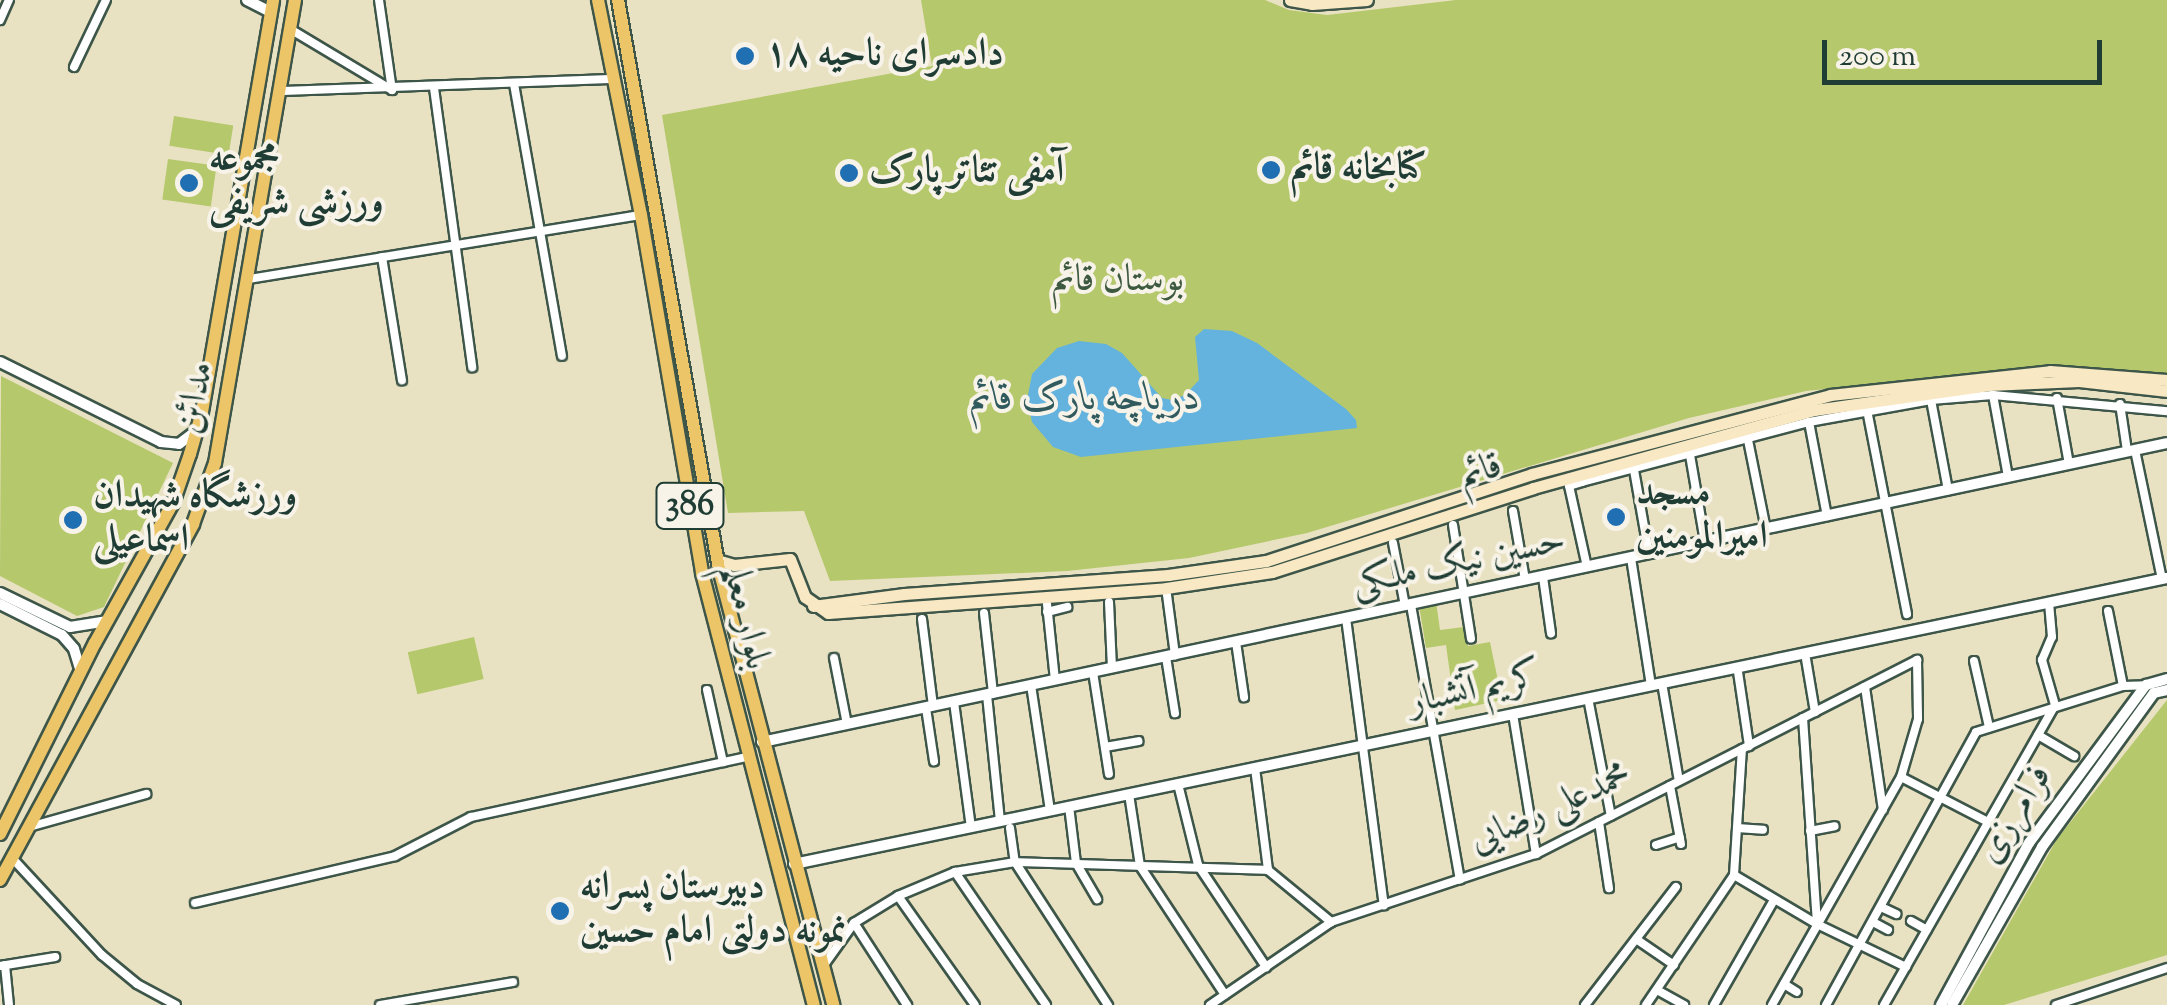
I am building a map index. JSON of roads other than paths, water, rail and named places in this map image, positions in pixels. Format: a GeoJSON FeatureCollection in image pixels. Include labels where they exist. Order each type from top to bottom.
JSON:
{"type":"FeatureCollection","features":[{"type":"Feature","properties":{"kind":"main road","name":"مدائن"},"geometry":{"type":"LineString","coordinates":[[0,880],[192,524],[219,445],[295,0]]}},
{"type":"Feature","properties":{"kind":"main road","name":"بلوار معلم"},"geometry":{"type":"LineString","coordinates":[[598,0],[641,216],[702,573],[746,757],[814,1005]]}},
{"type":"Feature","properties":{"kind":"main road","name":"بلوار معلم"},"geometry":{"type":"LineString","coordinates":[[618,0],[717,560],[832,1005]]}},
{"type":"Feature","properties":{"kind":"main road"},"geometry":{"type":"LineString","coordinates":[[1290,0],[1312,4],[1367,0]]}},
{"type":"Feature","properties":{"kind":"main road","name":"مدائن"},"geometry":{"type":"LineString","coordinates":[[1,830],[81,672],[174,503],[197,430],[272,6]]}},
{"type":"Feature","properties":{"kind":"main road","name":"قائم"},"geometry":{"type":"LineString","coordinates":[[813,606],[904,594],[1168,575],[1266,561],[1532,474],[1830,395],[2050,371],[2167,380]]}},
{"type":"Feature","properties":{"kind":"main road","name":"قائم"},"geometry":{"type":"LineString","coordinates":[[813,606],[828,612],[921,609],[1208,583],[1272,572],[1533,488],[1814,410],[1989,385],[2079,381],[2167,391]]}},
{"type":"Feature","properties":{"kind":"main road"},"geometry":{"type":"LineString","coordinates":[[717,560],[734,565],[790,559],[805,597],[813,606]]}},
{"type":"Feature","properties":{"kind":"street"},"geometry":{"type":"LineString","coordinates":[[0,20],[9,0]]}},
{"type":"Feature","properties":{"kind":"street"},"geometry":{"type":"LineString","coordinates":[[74,67],[106,0]]}},
{"type":"Feature","properties":{"kind":"street"},"geometry":{"type":"LineString","coordinates":[[247,0],[272,6]]}},
{"type":"Feature","properties":{"kind":"street"},"geometry":{"type":"LineString","coordinates":[[379,0],[392,90]]}},
{"type":"Feature","properties":{"kind":"street"},"geometry":{"type":"LineString","coordinates":[[290,28],[392,90]]}},
{"type":"Feature","properties":{"kind":"street"},"geometry":{"type":"LineString","coordinates":[[280,91],[392,90],[613,79]]}},
{"type":"Feature","properties":{"kind":"street"},"geometry":{"type":"LineString","coordinates":[[514,84],[562,356]]}},
{"type":"Feature","properties":{"kind":"street"},"geometry":{"type":"LineString","coordinates":[[434,88],[472,367]]}},
{"type":"Feature","properties":{"kind":"street"},"geometry":{"type":"LineString","coordinates":[[250,278],[641,216]]}},
{"type":"Feature","properties":{"kind":"street"},"geometry":{"type":"LineString","coordinates":[[382,257],[402,380]]}},
{"type":"Feature","properties":{"kind":"street"},"geometry":{"type":"LineString","coordinates":[[0,362],[162,442],[179,444],[197,430]]}},
{"type":"Feature","properties":{"kind":"street"},"geometry":{"type":"LineString","coordinates":[[1993,394],[2008,477]]}},
{"type":"Feature","properties":{"kind":"street"},"geometry":{"type":"LineString","coordinates":[[1587,567],[1569,486],[1809,422],[1931,400],[1993,394],[2167,411]]}},
{"type":"Feature","properties":{"kind":"street"},"geometry":{"type":"LineString","coordinates":[[2057,398],[2069,464]]}},
{"type":"Feature","properties":{"kind":"street"},"geometry":{"type":"LineString","coordinates":[[1931,400],[1948,490]]}},
{"type":"Feature","properties":{"kind":"street"},"geometry":{"type":"LineString","coordinates":[[2120,404],[2164,578]]}},
{"type":"Feature","properties":{"kind":"street"},"geometry":{"type":"LineString","coordinates":[[1867,410],[1907,614]]}},
{"type":"Feature","properties":{"kind":"street"},"geometry":{"type":"LineString","coordinates":[[1809,422],[1828,516]]}},
{"type":"Feature","properties":{"kind":"street"},"geometry":{"type":"LineString","coordinates":[[1748,440],[1766,529]]}},
{"type":"Feature","properties":{"kind":"street","name":"حسین نیک ملکی"},"geometry":{"type":"LineString","coordinates":[[762,742],[2167,443]]}},
{"type":"Feature","properties":{"kind":"street"},"geometry":{"type":"LineString","coordinates":[[1690,455],[1705,542]]}},
{"type":"Feature","properties":{"kind":"street"},"geometry":{"type":"LineString","coordinates":[[1634,470],[1648,554]]}},
{"type":"Feature","properties":{"kind":"street"},"geometry":{"type":"LineString","coordinates":[[1513,511],[1525,580]]}},
{"type":"Feature","properties":{"kind":"street"},"geometry":{"type":"LineString","coordinates":[[1453,526],[1471,639]]}},
{"type":"Feature","properties":{"kind":"street"},"geometry":{"type":"LineString","coordinates":[[1393,543],[1434,730],[1460,880]]}},
{"type":"Feature","properties":{"kind":"street"},"geometry":{"type":"LineString","coordinates":[[1631,558],[1680,781]]}},
{"type":"Feature","properties":{"kind":"street"},"geometry":{"type":"LineString","coordinates":[[1543,576],[1551,633]]}},
{"type":"Feature","properties":{"kind":"street","name":"کریم آتشبار"},"geometry":{"type":"LineString","coordinates":[[794,864],[971,827],[1005,824],[1050,810],[2164,578]]}},
{"type":"Feature","properties":{"kind":"street"},"geometry":{"type":"LineString","coordinates":[[0,593],[75,628],[108,621]]}},
{"type":"Feature","properties":{"kind":"street"},"geometry":{"type":"LineString","coordinates":[[1167,595],[1175,713]]}},
{"type":"Feature","properties":{"kind":"street"},"geometry":{"type":"LineString","coordinates":[[1108,602],[1112,668]]}},
{"type":"Feature","properties":{"kind":"street"},"geometry":{"type":"LineString","coordinates":[[1884,1005],[2055,705],[2042,660],[2052,637],[2049,602]]}},
{"type":"Feature","properties":{"kind":"street"},"geometry":{"type":"LineString","coordinates":[[0,604],[70,642],[80,640],[75,628]]}},
{"type":"Feature","properties":{"kind":"street"},"geometry":{"type":"LineString","coordinates":[[1054,680],[1047,608],[1067,607]]}},
{"type":"Feature","properties":{"kind":"street"},"geometry":{"type":"LineString","coordinates":[[2108,611],[2123,686]]}},
{"type":"Feature","properties":{"kind":"street"},"geometry":{"type":"LineString","coordinates":[[984,613],[1005,824],[1015,862],[1108,1005]]}},
{"type":"Feature","properties":{"kind":"street"},"geometry":{"type":"LineString","coordinates":[[1346,618],[1384,906]]}},
{"type":"Feature","properties":{"kind":"street"},"geometry":{"type":"LineString","coordinates":[[922,619],[934,761]]}},
{"type":"Feature","properties":{"kind":"street"},"geometry":{"type":"LineString","coordinates":[[70,642],[81,672]]}},
{"type":"Feature","properties":{"kind":"street"},"geometry":{"type":"LineString","coordinates":[[1236,642],[1244,697]]}},
{"type":"Feature","properties":{"kind":"street"},"geometry":{"type":"LineString","coordinates":[[834,658],[847,724]]}},
{"type":"Feature","properties":{"kind":"street"},"geometry":{"type":"LineString","coordinates":[[1806,658],[1815,712]]}},
{"type":"Feature","properties":{"kind":"street","name":"محمدعلی رضایی"},"geometry":{"type":"LineString","coordinates":[[1210,1005],[1331,922],[1536,854],[1917,660],[1918,719],[1901,778]]}},
{"type":"Feature","properties":{"kind":"street"},"geometry":{"type":"LineString","coordinates":[[1974,660],[1990,727]]}},
{"type":"Feature","properties":{"kind":"street"},"geometry":{"type":"LineString","coordinates":[[1092,672],[1109,774]]}},
{"type":"Feature","properties":{"kind":"street"},"geometry":{"type":"LineString","coordinates":[[1646,1005],[1734,875],[1745,748],[1738,672]]}},
{"type":"Feature","properties":{"kind":"street"},"geometry":{"type":"LineString","coordinates":[[1826,1005],[1976,732],[2123,686],[2146,686],[2167,679]]}},
{"type":"Feature","properties":{"kind":"street"},"geometry":{"type":"LineString","coordinates":[[1031,685],[1050,810]]}},
{"type":"Feature","properties":{"kind":"street"},"geometry":{"type":"LineString","coordinates":[[1865,686],[1883,810]]}},
{"type":"Feature","properties":{"kind":"street","name":"فرامرزی"},"geometry":{"type":"LineString","coordinates":[[1941,1005],[2029,843],[2146,686]]}},
{"type":"Feature","properties":{"kind":"street"},"geometry":{"type":"LineString","coordinates":[[706,690],[723,762]]}},
{"type":"Feature","properties":{"kind":"street","name":"فرامرزی"},"geometry":{"type":"LineString","coordinates":[[1952,1005],[2042,846],[2154,693],[2167,690]]}},
{"type":"Feature","properties":{"kind":"street"},"geometry":{"type":"LineString","coordinates":[[1588,698],[1611,816]]}},
{"type":"Feature","properties":{"kind":"street"},"geometry":{"type":"LineString","coordinates":[[954,702],[971,827]]}},
{"type":"Feature","properties":{"kind":"street"},"geometry":{"type":"LineString","coordinates":[[1513,714],[1536,854]]}},
{"type":"Feature","properties":{"kind":"street"},"geometry":{"type":"LineString","coordinates":[[1803,718],[1817,924]]}},
{"type":"Feature","properties":{"kind":"street"},"geometry":{"type":"LineString","coordinates":[[2038,735],[2074,756]]}},
{"type":"Feature","properties":{"kind":"street"},"geometry":{"type":"LineString","coordinates":[[1104,747],[1138,741]]}},
{"type":"Feature","properties":{"kind":"street"},"geometry":{"type":"LineString","coordinates":[[194,903],[394,856],[471,817],[746,757]]}},
{"type":"Feature","properties":{"kind":"street"},"geometry":{"type":"LineString","coordinates":[[1255,768],[1268,870]]}},
{"type":"Feature","properties":{"kind":"street"},"geometry":{"type":"LineString","coordinates":[[1772,1005],[1901,778],[1988,822]]}},
{"type":"Feature","properties":{"kind":"street"},"geometry":{"type":"LineString","coordinates":[[1178,784],[1198,865],[1266,966]]}},
{"type":"Feature","properties":{"kind":"street"},"geometry":{"type":"LineString","coordinates":[[1656,845],[1680,841],[1670,786]]}},
{"type":"Feature","properties":{"kind":"street"},"geometry":{"type":"LineString","coordinates":[[29,827],[146,794]]}},
{"type":"Feature","properties":{"kind":"street"},"geometry":{"type":"LineString","coordinates":[[1129,794],[1140,866],[1225,995]]}},
{"type":"Feature","properties":{"kind":"street"},"geometry":{"type":"LineString","coordinates":[[1069,806],[1076,863],[1097,898]]}},
{"type":"Feature","properties":{"kind":"street"},"geometry":{"type":"LineString","coordinates":[[1599,822],[1608,888]]}},
{"type":"Feature","properties":{"kind":"street"},"geometry":{"type":"LineString","coordinates":[[1810,831],[1835,826]]}},
{"type":"Feature","properties":{"kind":"street"},"geometry":{"type":"LineString","coordinates":[[1737,828],[1763,830]]}},
{"type":"Feature","properties":{"kind":"street"},"geometry":{"type":"LineString","coordinates":[[13,859],[102,955],[137,984],[176,1005]]}},
{"type":"Feature","properties":{"kind":"street"},"geometry":{"type":"LineString","coordinates":[[821,970],[854,923],[898,896],[955,872],[1015,862],[1268,870],[1331,922]]}},
{"type":"Feature","properties":{"kind":"street"},"geometry":{"type":"LineString","coordinates":[[955,872],[1046,1005]]}},
{"type":"Feature","properties":{"kind":"street"},"geometry":{"type":"LineString","coordinates":[[1734,875],[1817,924],[1906,967]]}},
{"type":"Feature","properties":{"kind":"street"},"geometry":{"type":"LineString","coordinates":[[1585,1005],[1676,887]]}},
{"type":"Feature","properties":{"kind":"street"},"geometry":{"type":"LineString","coordinates":[[898,896],[975,1005]]}},
{"type":"Feature","properties":{"kind":"street"},"geometry":{"type":"LineString","coordinates":[[1714,1005],[1774,900]]}},
{"type":"Feature","properties":{"kind":"street"},"geometry":{"type":"LineString","coordinates":[[1881,907],[1896,914]]}},
{"type":"Feature","properties":{"kind":"street"},"geometry":{"type":"LineString","coordinates":[[1911,921],[1927,930]]}},
{"type":"Feature","properties":{"kind":"street"},"geometry":{"type":"LineString","coordinates":[[1873,922],[1888,930]]}},
{"type":"Feature","properties":{"kind":"street"},"geometry":{"type":"LineString","coordinates":[[854,923],[907,1005]]}},
{"type":"Feature","properties":{"kind":"street"},"geometry":{"type":"LineString","coordinates":[[1636,939],[1674,966]]}},
{"type":"Feature","properties":{"kind":"street"},"geometry":{"type":"LineString","coordinates":[[10,1005],[2,966],[54,957]]}},
{"type":"Feature","properties":{"kind":"street"},"geometry":{"type":"LineString","coordinates":[[2056,1005],[2167,968]]}},
{"type":"Feature","properties":{"kind":"street"},"geometry":{"type":"LineString","coordinates":[[380,1005],[514,982]]}},
{"type":"Feature","properties":{"kind":"street"},"geometry":{"type":"LineString","coordinates":[[1784,984],[1797,992]]}},
{"type":"Feature","properties":{"kind":"street"},"geometry":{"type":"LineString","coordinates":[[1656,990],[1684,1005]]}},
{"type":"Feature","properties":{"kind":"water","name":"دریاچه پارک قائم"},"geometry":{"type":"Polygon","coordinates":[[[1204,329],[1232,331],[1257,343],[1346,409],[1356,420],[1357,428],[1081,457],[1053,447],[1032,422],[1027,400],[1032,374],[1057,348],[1079,341],[1106,344],[1122,353],[1162,398],[1172,400],[1185,395],[1199,380],[1195,337],[1204,329]]]}},
{"type":"Feature","properties":{"kind":"place","name":"دادسرای ناحیه ۱۸"},"geometry":{"type":"Point","coordinates":[745,56]}},
{"type":"Feature","properties":{"kind":"place","name":"کتابخانه قائم"},"geometry":{"type":"Point","coordinates":[1271,170]}},
{"type":"Feature","properties":{"kind":"place","name":"آمفی تئاتر پارک"},"geometry":{"type":"Point","coordinates":[849,173]}},
{"type":"Feature","properties":{"kind":"place","name":"مجموعه ورزشی شریفی"},"geometry":{"type":"Point","coordinates":[189,183]}},
{"type":"Feature","properties":{"kind":"place","name":"مسجد امیرالمومنین"},"geometry":{"type":"Point","coordinates":[1616,517]}},
{"type":"Feature","properties":{"kind":"place","name":"ورزشگاه شهیدان اسماعیلی"},"geometry":{"type":"Point","coordinates":[73,520]}},
{"type":"Feature","properties":{"kind":"place","name":"دبیرستان پسرانه نمونه دولتی امام حسین"},"geometry":{"type":"Point","coordinates":[560,911]}},
{"type":"Feature","properties":{"kind":"park label","name":"بوستان قائم"},"geometry":{"type":"Point","coordinates":[1118,282]}}]}
